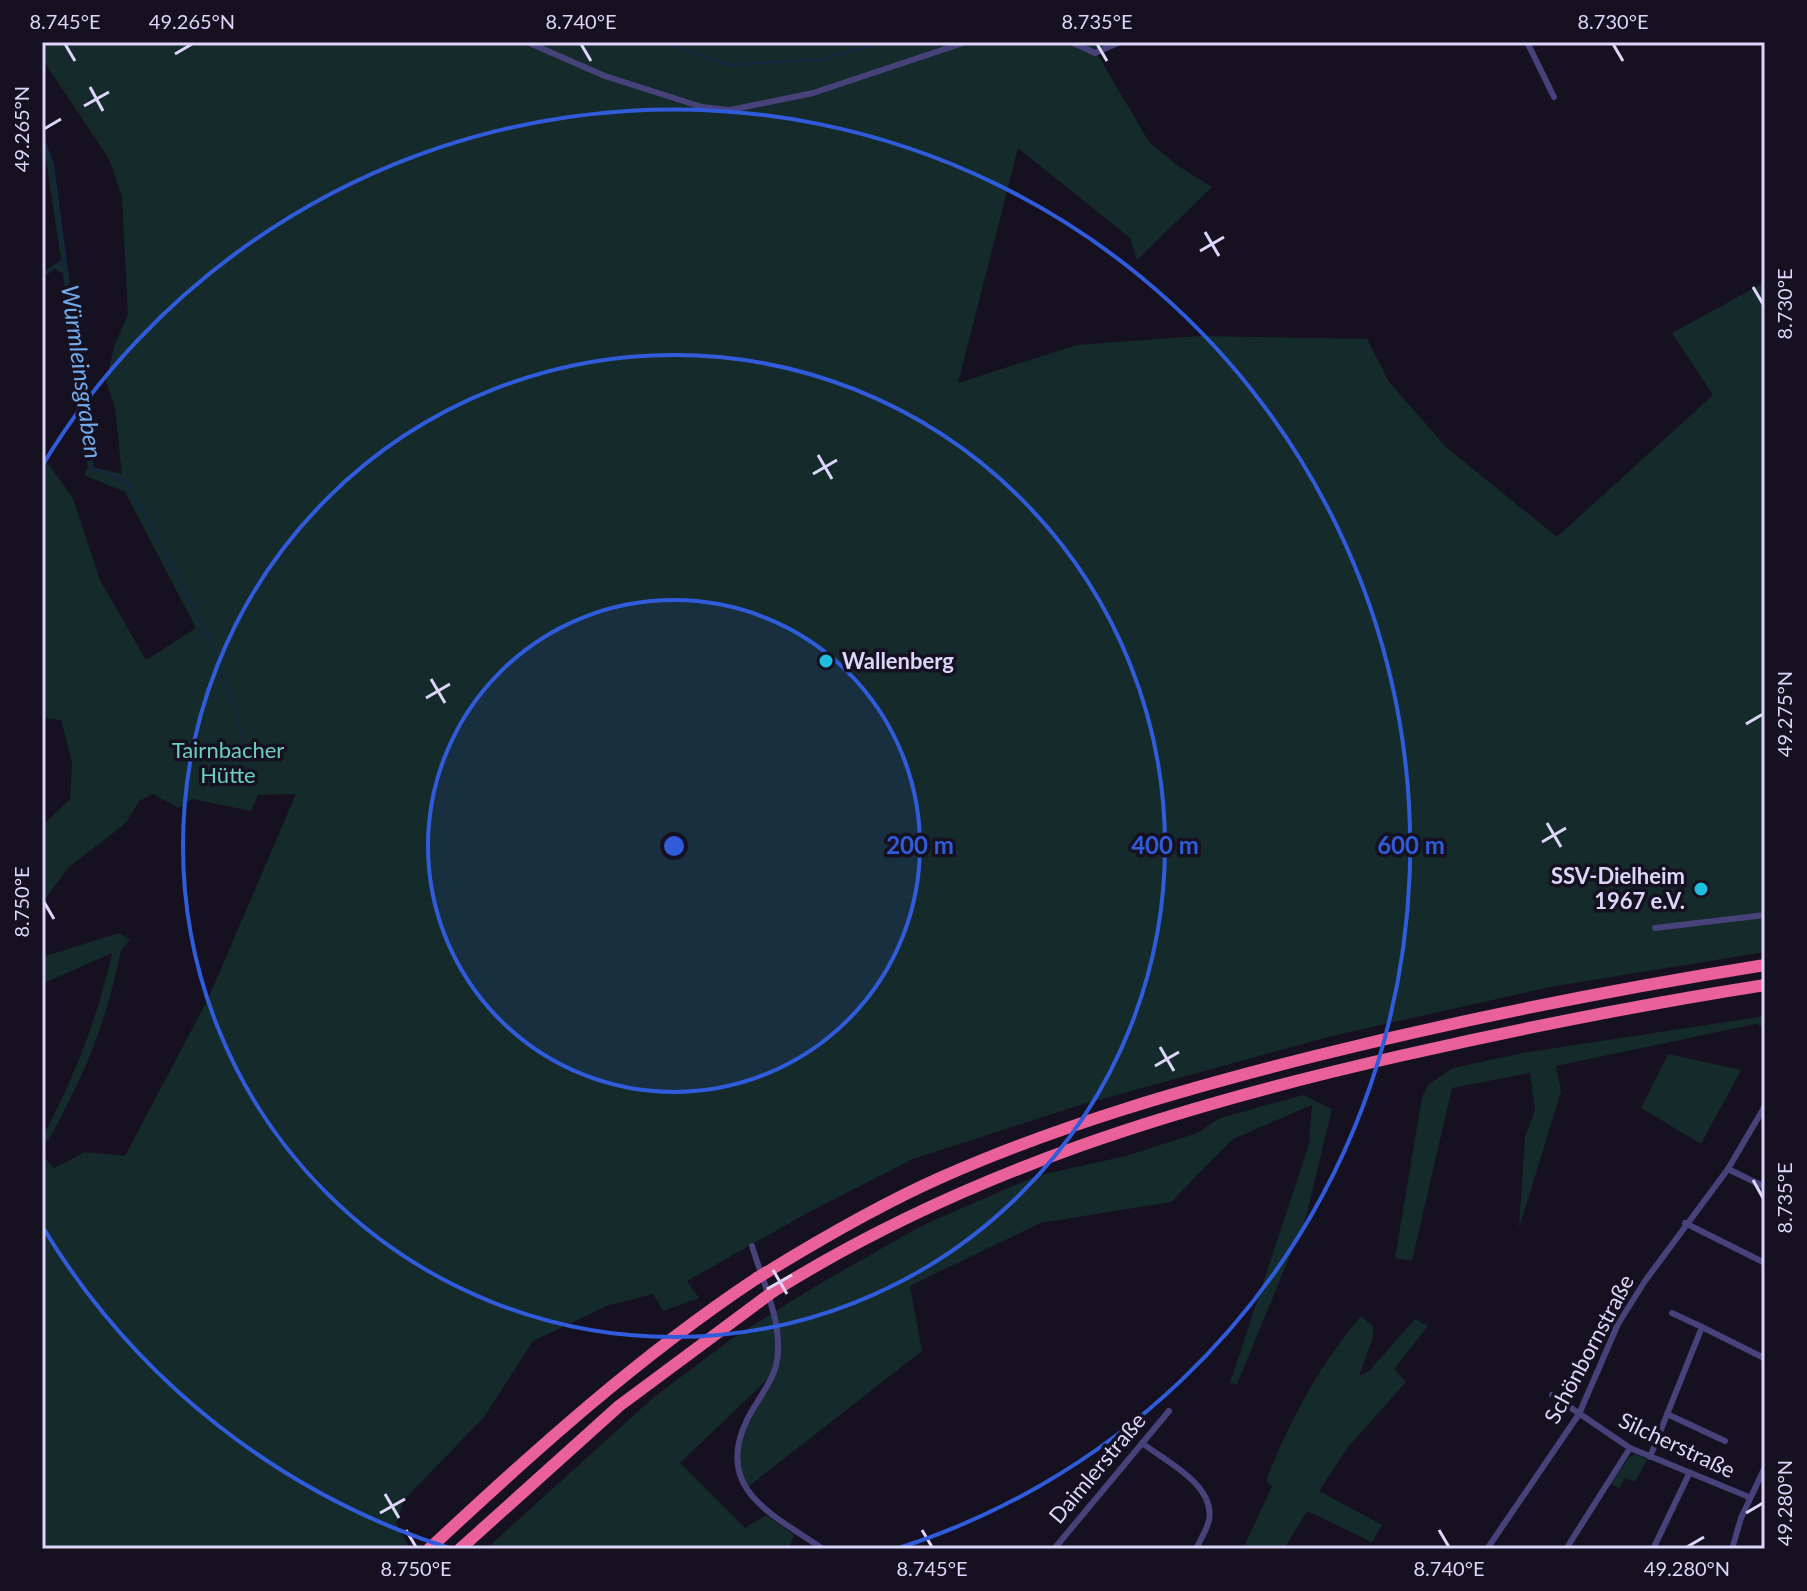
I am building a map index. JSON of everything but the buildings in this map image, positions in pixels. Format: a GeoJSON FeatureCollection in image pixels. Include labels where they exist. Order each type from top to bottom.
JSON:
{"type":"FeatureCollection","features":[{"type":"Feature","properties":{"kind":"highway"},"geometry":{"type":"LineString","coordinates":[[429,1549],[604,1391],[699,1317],[762,1275],[864,1215],[941,1178],[1021,1144],[1151,1101],[1253,1072],[1496,1014],[1765,965]]}},
{"type":"Feature","properties":{"kind":"highway"},"geometry":{"type":"LineString","coordinates":[[460,1549],[619,1406],[768,1295],[862,1240],[947,1197],[1024,1164],[1128,1128],[1337,1071],[1498,1033],[1765,985]]}},
{"type":"Feature","properties":{"kind":"street"},"geometry":{"type":"LineString","coordinates":[[527,42],[605,76],[702,107],[730,110],[813,93],[966,42]]}},
{"type":"Feature","properties":{"kind":"street"},"geometry":{"type":"LineString","coordinates":[[1071,42],[1095,53],[1120,42]]}},
{"type":"Feature","properties":{"kind":"street"},"geometry":{"type":"LineString","coordinates":[[1527,42],[1554,97]]}},
{"type":"Feature","properties":{"kind":"street"},"geometry":{"type":"LineString","coordinates":[[1655,928],[1765,915]]}},
{"type":"Feature","properties":{"kind":"street","name":"Schönbornstraße"},"geometry":{"type":"LineString","coordinates":[[1487,1549],[1579,1414],[1618,1324],[1685,1223],[1728,1169],[1765,1106]]}},
{"type":"Feature","properties":{"kind":"street"},"geometry":{"type":"LineString","coordinates":[[1728,1169],[1765,1187]]}},
{"type":"Feature","properties":{"kind":"street"},"geometry":{"type":"LineString","coordinates":[[1685,1223],[1765,1263]]}},
{"type":"Feature","properties":{"kind":"street"},"geometry":{"type":"LineString","coordinates":[[752,1246],[775,1322],[778,1347],[771,1380],[740,1435],[736,1449],[738,1473],[754,1501],[823,1549]]}},
{"type":"Feature","properties":{"kind":"street"},"geometry":{"type":"LineString","coordinates":[[1672,1313],[1764,1358]]}},
{"type":"Feature","properties":{"kind":"street"},"geometry":{"type":"LineString","coordinates":[[1650,1457],[1702,1327]]}},
{"type":"Feature","properties":{"kind":"street","name":"Silcherstraße"},"geometry":{"type":"LineString","coordinates":[[1552,1395],[1630,1448],[1749,1497]]}},
{"type":"Feature","properties":{"kind":"street","name":"Daimlerstraße"},"geometry":{"type":"LineString","coordinates":[[1054,1549],[1169,1411]]}},
{"type":"Feature","properties":{"kind":"street"},"geometry":{"type":"LineString","coordinates":[[1667,1414],[1725,1441]]}},
{"type":"Feature","properties":{"kind":"street"},"geometry":{"type":"LineString","coordinates":[[1142,1443],[1199,1486],[1209,1506],[1209,1520],[1196,1549]]}},
{"type":"Feature","properties":{"kind":"street"},"geometry":{"type":"LineString","coordinates":[[1566,1549],[1630,1448]]}},
{"type":"Feature","properties":{"kind":"street"},"geometry":{"type":"LineString","coordinates":[[1732,1549],[1749,1497],[1765,1467]]}},
{"type":"Feature","properties":{"kind":"street"},"geometry":{"type":"LineString","coordinates":[[1653,1549],[1689,1474]]}},
{"type":"Feature","properties":{"kind":"green space","name":"Tairnbacher Hütte"},"geometry":{"type":"Polygon","coordinates":[[[42,42],[1115,42],[1095,50],[1149,142],[1178,166],[1212,187],[1137,260],[1130,238],[1018,148],[958,383],[1077,345],[1199,336],[1367,339],[1389,382],[1447,448],[1557,537],[1713,395],[1672,333],[1765,282],[1765,952],[1550,987],[1332,1036],[1080,1105],[913,1159],[811,1211],[687,1281],[699,1298],[663,1311],[653,1294],[607,1306],[533,1341],[484,1417],[404,1500],[396,1524],[410,1549],[42,1549],[42,1155],[54,1168],[85,1152],[125,1156],[209,997],[296,794],[258,795],[251,811],[192,799],[179,808],[153,794],[139,801],[126,823],[69,867],[42,903],[42,826],[70,799],[72,762],[61,720],[42,718],[42,442],[47,462],[73,498],[100,580],[146,660],[196,628],[125,492],[84,475],[88,468],[63,274],[54,268],[42,277],[42,273],[61,260],[42,133],[53,162],[93,467],[122,474],[115,408],[106,380],[115,344],[128,315],[122,196],[109,159],[42,59],[42,42]]]}},
{"type":"Feature","properties":{"kind":"green space"},"geometry":{"type":"Polygon","coordinates":[[[119,933],[130,940],[121,950],[101,1026],[84,1071],[48,1141],[42,1138],[83,1048],[112,953],[42,984],[42,957],[119,933]]]}},
{"type":"Feature","properties":{"kind":"green space"},"geometry":{"type":"Polygon","coordinates":[[[1765,1016],[1765,1028],[1756,1024],[1556,1066],[1561,1092],[1519,1228],[1525,1137],[1535,1110],[1530,1073],[1452,1088],[1412,1261],[1395,1258],[1422,1097],[1428,1085],[1453,1068],[1523,1053],[1765,1016]]]}},
{"type":"Feature","properties":{"kind":"green space"},"geometry":{"type":"Polygon","coordinates":[[[1668,1054],[1741,1070],[1701,1144],[1641,1108],[1668,1054]]]}},
{"type":"Feature","properties":{"kind":"green space"},"geometry":{"type":"Polygon","coordinates":[[[1303,1095],[1332,1109],[1306,1217],[1237,1384],[1230,1383],[1309,1144],[1312,1105],[1233,1139],[1171,1202],[1040,1223],[910,1286],[922,1351],[745,1489],[736,1449],[774,1373],[680,1463],[745,1528],[766,1515],[794,1535],[789,1549],[486,1549],[654,1397],[733,1338],[814,1287],[923,1225],[1036,1176],[1126,1156],[1197,1133],[1220,1118],[1303,1095]]]}},
{"type":"Feature","properties":{"kind":"green space"},"geometry":{"type":"Polygon","coordinates":[[[1361,1316],[1373,1326],[1373,1337],[1359,1376],[1369,1371],[1415,1319],[1428,1326],[1394,1369],[1406,1382],[1348,1447],[1319,1491],[1382,1525],[1372,1542],[1307,1511],[1284,1549],[1243,1549],[1272,1486],[1266,1481],[1295,1415],[1331,1355],[1361,1316]]]}},
{"type":"Feature","properties":{"kind":"green space"},"geometry":{"type":"Polygon","coordinates":[[[1636,1454],[1647,1460],[1635,1482],[1625,1478],[1619,1488],[1611,1484],[1629,1457],[1636,1454]]]}},
{"type":"Feature","properties":{"kind":"waterway"},"geometry":{"type":"LineString","coordinates":[[663,42],[728,65],[823,59],[884,42]]}},
{"type":"Feature","properties":{"kind":"waterway","name":"Würmleinsgraben"},"geometry":{"type":"LineString","coordinates":[[42,135],[53,164],[93,468],[126,481],[152,527],[212,644],[235,708],[247,755]]}},
{"type":"Feature","properties":{"kind":"waterway"},"geometry":{"type":"LineString","coordinates":[[42,276],[65,262]]}},
{"type":"Feature","properties":{"kind":"place","name":"Wallenberg"},"geometry":{"type":"Point","coordinates":[826,661]}},
{"type":"Feature","properties":{"kind":"place","name":"SSV-Dielheim 1967 e.V."},"geometry":{"type":"Point","coordinates":[1701,889]}}]}
